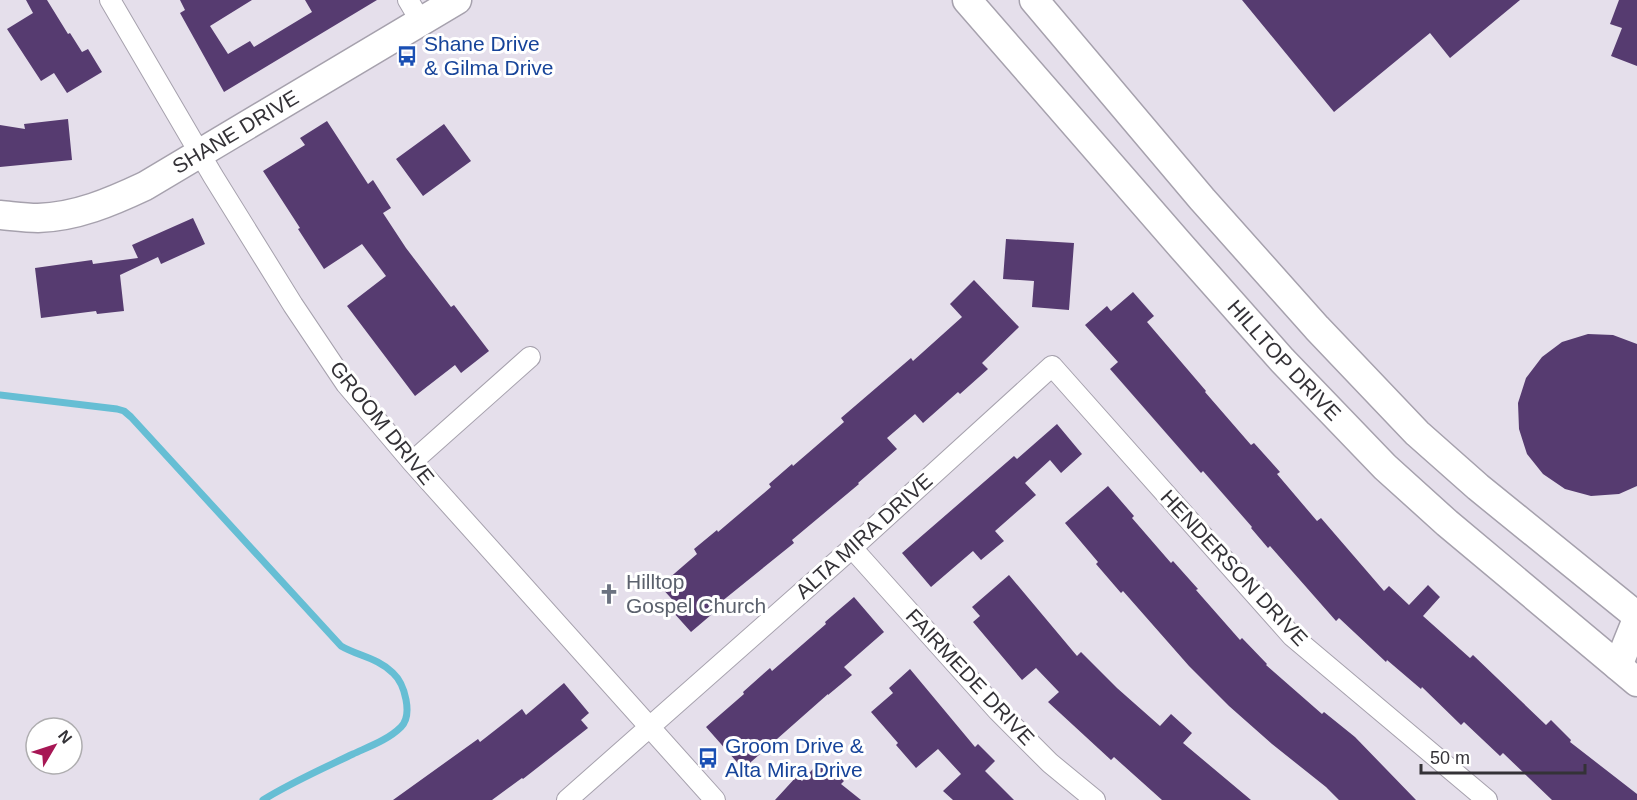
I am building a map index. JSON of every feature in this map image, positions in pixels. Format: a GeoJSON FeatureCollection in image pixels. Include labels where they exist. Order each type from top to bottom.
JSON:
{"type":"FeatureCollection","features":[{"type":"Feature","properties":{"kind":"main road","name":"SHANE DRIVE"},"geometry":{"type":"LineString","coordinates":[[0,215],[37,218],[73,213],[109,203],[145,186],[200,154],[414,11],[457,0]]}},
{"type":"Feature","properties":{"kind":"main road","name":"HILLTOP DRIVE"},"geometry":{"type":"LineString","coordinates":[[967,0],[1259,334],[1384,467],[1447,523],[1631,667]]}},
{"type":"Feature","properties":{"kind":"main road"},"geometry":{"type":"LineString","coordinates":[[1034,0],[1202,199],[1317,328],[1417,433],[1478,487],[1637,618],[1631,667]]}},
{"type":"Feature","properties":{"kind":"street","name":"GROOM DRIVE"},"geometry":{"type":"LineString","coordinates":[[110,0],[200,154],[293,305],[346,384],[412,462],[715,800]]}},
{"type":"Feature","properties":{"kind":"street"},"geometry":{"type":"LineString","coordinates":[[412,462],[530,357]]}},
{"type":"Feature","properties":{"kind":"street","name":"ALTA MIRA DRIVE"},"geometry":{"type":"LineString","coordinates":[[567,800],[852,548],[1052,366]]}},
{"type":"Feature","properties":{"kind":"street","name":"HENDERSON DRIVE"},"geometry":{"type":"LineString","coordinates":[[1052,366],[1292,636],[1487,800]]}},
{"type":"Feature","properties":{"kind":"street","name":"FAIRMEDE DRIVE"},"geometry":{"type":"LineString","coordinates":[[852,548],[998,711],[1050,763],[1095,800]]}},
{"type":"Feature","properties":{"kind":"building"},"geometry":{"type":"Polygon","coordinates":[[[26,0],[47,0],[68,34],[70,33],[82,52],[88,49],[102,72],[67,93],[54,73],[41,81],[7,29],[33,13],[26,0]]]}},
{"type":"Feature","properties":{"kind":"building"},"geometry":{"type":"Polygon","coordinates":[[[180,0],[252,0],[210,26],[228,54],[250,41],[254,47],[312,12],[305,0],[377,0],[224,92],[180,13],[185,10],[180,0]]]}},
{"type":"Feature","properties":{"kind":"building"},"geometry":{"type":"Polygon","coordinates":[[[1242,0],[1520,0],[1450,58],[1430,33],[1334,112],[1242,0]]]}},
{"type":"Feature","properties":{"kind":"building"},"geometry":{"type":"Polygon","coordinates":[[[1619,0],[1637,0],[1637,66],[1611,56],[1622,28],[1610,24],[1619,0]]]}},
{"type":"Feature","properties":{"kind":"building"},"geometry":{"type":"Polygon","coordinates":[[[68,119],[72,160],[0,167],[0,125],[25,129],[24,124],[68,119]]]}},
{"type":"Feature","properties":{"kind":"building"},"geometry":{"type":"Polygon","coordinates":[[[327,121],[368,184],[373,180],[391,208],[383,213],[406,248],[451,307],[454,305],[489,351],[461,373],[455,365],[415,396],[347,306],[386,276],[362,244],[324,269],[263,171],[305,145],[300,138],[327,121]]]}},
{"type":"Feature","properties":{"kind":"building"},"geometry":{"type":"Polygon","coordinates":[[[444,124],[471,161],[423,196],[396,159],[444,124]]]}},
{"type":"Feature","properties":{"kind":"building"},"geometry":{"type":"Polygon","coordinates":[[[193,218],[205,244],[161,264],[158,257],[120,275],[124,311],[97,314],[96,311],[41,318],[35,268],[92,260],[93,264],[138,258],[132,245],[193,218]]]}},
{"type":"Feature","properties":{"kind":"building"},"geometry":{"type":"Polygon","coordinates":[[[1006,239],[1074,243],[1069,310],[1032,307],[1034,281],[1003,279],[1006,239]]]}},
{"type":"Feature","properties":{"kind":"building"},"geometry":{"type":"Polygon","coordinates":[[[974,280],[1019,327],[982,363],[988,369],[923,423],[915,414],[887,438],[897,449],[792,540],[794,543],[716,606],[718,609],[691,632],[673,612],[679,607],[660,586],[697,554],[694,549],[717,530],[718,532],[771,487],[769,484],[844,422],[841,418],[911,358],[913,361],[962,317],[950,304],[974,280]]]}},
{"type":"Feature","properties":{"kind":"building"},"geometry":{"type":"Polygon","coordinates":[[[1133,292],[1154,316],[1147,322],[1205,392],[1251,445],[1254,443],[1280,472],[1277,474],[1317,521],[1321,518],[1384,591],[1389,586],[1409,605],[1428,585],[1440,597],[1423,616],[1470,658],[1473,655],[1546,725],[1551,720],[1571,740],[1570,742],[1637,794],[1637,800],[1552,800],[1503,753],[1500,756],[1464,722],[1461,725],[1422,687],[1421,689],[1387,660],[1386,662],[1339,618],[1336,621],[1270,546],[1268,548],[1203,471],[1201,473],[1110,369],[1118,362],[1085,325],[1107,306],[1111,311],[1133,292]]]}},
{"type":"Feature","properties":{"kind":"building"},"geometry":{"type":"Polygon","coordinates":[[[1588,334],[1613,335],[1637,344],[1637,486],[1619,494],[1591,496],[1565,489],[1543,474],[1527,454],[1519,429],[1518,403],[1526,378],[1542,357],[1562,342],[1588,334]]]}},
{"type":"Feature","properties":{"kind":"building"},"geometry":{"type":"Polygon","coordinates":[[[1057,424],[1082,454],[1061,473],[1050,460],[1025,483],[1036,495],[995,531],[1004,541],[981,560],[973,551],[931,587],[902,553],[1014,456],[1017,459],[1057,424]]]}},
{"type":"Feature","properties":{"kind":"building"},"geometry":{"type":"Polygon","coordinates":[[[1108,486],[1134,516],[1132,518],[1171,563],[1173,561],[1198,589],[1196,590],[1240,640],[1242,638],[1266,665],[1322,714],[1324,712],[1355,737],[1416,800],[1339,800],[1229,706],[1189,666],[1123,591],[1121,593],[1065,523],[1108,486]]]}},
{"type":"Feature","properties":{"kind":"building"},"geometry":{"type":"Polygon","coordinates":[[[1009,575],[1077,656],[1081,652],[1160,726],[1171,714],[1192,733],[1183,743],[1251,800],[1162,800],[1114,757],[1111,760],[1048,702],[1059,692],[1036,668],[1022,680],[973,622],[980,616],[972,607],[1009,575]]]}},
{"type":"Feature","properties":{"kind":"building"},"geometry":{"type":"Polygon","coordinates":[[[854,597],[884,632],[844,667],[852,675],[743,769],[706,727],[770,668],[772,671],[854,597]]]}},
{"type":"Feature","properties":{"kind":"building"},"geometry":{"type":"Polygon","coordinates":[[[910,669],[975,747],[978,744],[995,761],[985,771],[1014,800],[953,800],[943,791],[961,774],[938,749],[916,768],[896,745],[898,743],[871,712],[893,693],[889,688],[910,669]]]}},
{"type":"Feature","properties":{"kind":"building"},"geometry":{"type":"Polygon","coordinates":[[[564,683],[589,713],[581,720],[588,728],[523,779],[492,800],[393,800],[478,739],[480,742],[522,709],[526,715],[564,683]]]}},
{"type":"Feature","properties":{"kind":"building"},"geometry":{"type":"Polygon","coordinates":[[[821,760],[844,781],[841,784],[861,800],[775,800],[797,776],[802,781],[821,760]]]}},
{"type":"Feature","properties":{"kind":"waterway"},"geometry":{"type":"LineString","coordinates":[[0,395],[124,411],[341,646],[381,664],[393,673],[401,684],[407,708],[405,722],[401,727],[378,743],[307,776],[263,800]]}},
{"type":"Feature","properties":{"kind":"place","name":"Shane Drive & Gilma Drive"},"geometry":{"type":"Point","coordinates":[407,56]}},
{"type":"Feature","properties":{"kind":"place","name":"Hilltop Gospel Church"},"geometry":{"type":"Point","coordinates":[609,594]}},
{"type":"Feature","properties":{"kind":"place","name":"Groom Drive & Alta Mira Drive"},"geometry":{"type":"Point","coordinates":[708,758]}}]}
